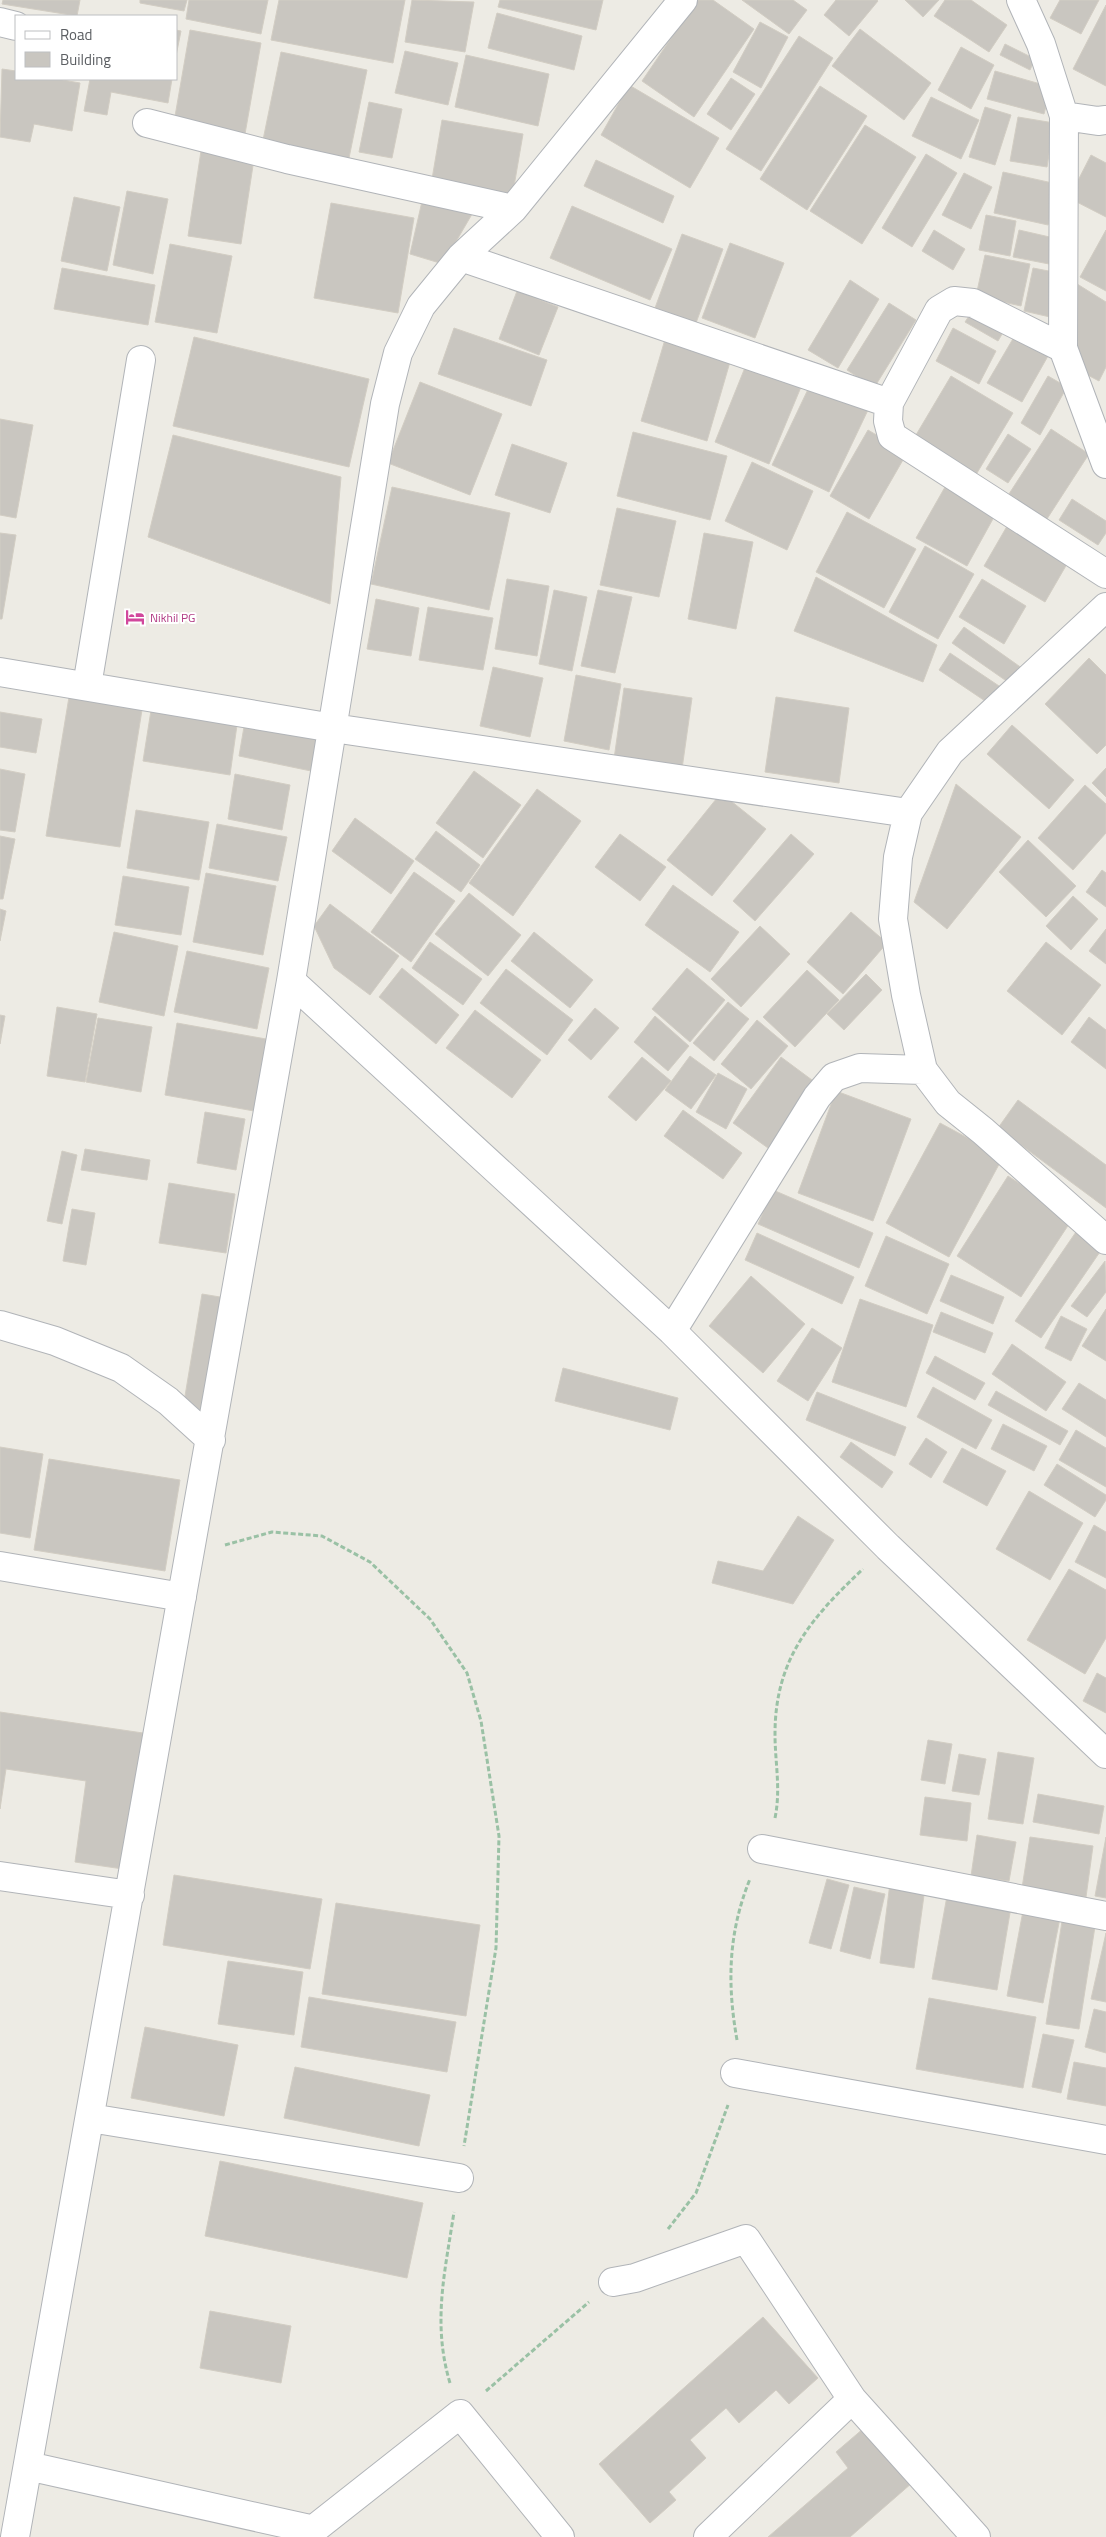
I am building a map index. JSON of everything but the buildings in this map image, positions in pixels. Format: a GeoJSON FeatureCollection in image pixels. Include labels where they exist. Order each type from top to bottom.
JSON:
{"type":"FeatureCollection","features":[{"type":"Feature","properties":{"kind":"street"},"geometry":{"type":"LineString","coordinates":[[15,2537],[291,981],[385,404],[398,353],[421,306],[461,257],[513,209],[684,0]]}},
{"type":"Feature","properties":{"kind":"street"},"geometry":{"type":"LineString","coordinates":[[1021,0],[1041,44],[1064,116],[1063,348],[1106,464]]}},
{"type":"Feature","properties":{"kind":"street"},"geometry":{"type":"LineString","coordinates":[[0,22],[15,26]]}},
{"type":"Feature","properties":{"kind":"street"},"geometry":{"type":"LineString","coordinates":[[1064,116],[1098,121],[1106,120]]}},
{"type":"Feature","properties":{"kind":"street"},"geometry":{"type":"LineString","coordinates":[[147,123],[287,158],[513,209]]}},
{"type":"Feature","properties":{"kind":"street"},"geometry":{"type":"LineString","coordinates":[[461,257],[889,403]]}},
{"type":"Feature","properties":{"kind":"street"},"geometry":{"type":"LineString","coordinates":[[1063,348],[973,303],[954,301],[939,310],[889,403],[888,421],[892,436],[1106,574]]}},
{"type":"Feature","properties":{"kind":"street"},"geometry":{"type":"LineString","coordinates":[[87,686],[141,360]]}},
{"type":"Feature","properties":{"kind":"street"},"geometry":{"type":"LineString","coordinates":[[1106,608],[950,752],[908,813],[898,857],[893,919],[906,994],[923,1070],[948,1103],[1106,1240]]}},
{"type":"Feature","properties":{"kind":"street"},"geometry":{"type":"LineString","coordinates":[[0,672],[333,728],[908,813]]}},
{"type":"Feature","properties":{"kind":"street"},"geometry":{"type":"LineString","coordinates":[[291,981],[672,1331],[888,1547],[1106,1754]]}},
{"type":"Feature","properties":{"kind":"street"},"geometry":{"type":"LineString","coordinates":[[672,1331],[817,1096],[834,1077],[860,1068],[923,1070]]}},
{"type":"Feature","properties":{"kind":"street"},"geometry":{"type":"LineString","coordinates":[[0,1325],[55,1341],[121,1368],[168,1400],[211,1440]]}},
{"type":"Feature","properties":{"kind":"street"},"geometry":{"type":"LineString","coordinates":[[0,1566],[182,1597]]}},
{"type":"Feature","properties":{"kind":"street"},"geometry":{"type":"LineString","coordinates":[[762,1850],[1106,1916]]}},
{"type":"Feature","properties":{"kind":"street"},"geometry":{"type":"LineString","coordinates":[[0,1876],[130,1895]]}},
{"type":"Feature","properties":{"kind":"street"},"geometry":{"type":"LineString","coordinates":[[735,2073],[1106,2140]]}},
{"type":"Feature","properties":{"kind":"street"},"geometry":{"type":"LineString","coordinates":[[90,2118],[459,2178]]}},
{"type":"Feature","properties":{"kind":"street"},"geometry":{"type":"LineString","coordinates":[[613,2282],[635,2278],[746,2239],[852,2399],[976,2537]]}},
{"type":"Feature","properties":{"kind":"street"},"geometry":{"type":"LineString","coordinates":[[708,2537],[852,2399]]}},
{"type":"Feature","properties":{"kind":"street"},"geometry":{"type":"LineString","coordinates":[[28,2466],[309,2533],[460,2414],[560,2537]]}},
{"type":"Feature","properties":{"kind":"path"},"geometry":{"type":"LineString","coordinates":[[190,1555],[272,1532],[322,1536],[370,1562],[430,1619],[467,1674],[481,1721],[498,1845],[496,1948],[440,2294],[442,2358],[460,2414]]}},
{"type":"Feature","properties":{"kind":"path"},"geometry":{"type":"LineString","coordinates":[[735,2073],[738,2043],[730,2002],[733,1943],[745,1891],[775,1817],[780,1791],[775,1753],[775,1714],[778,1687],[797,1646],[812,1623],[837,1593],[888,1547]]}},
{"type":"Feature","properties":{"kind":"place","name":"Nikhil PG"},"geometry":{"type":"Point","coordinates":[135,617]}}]}
